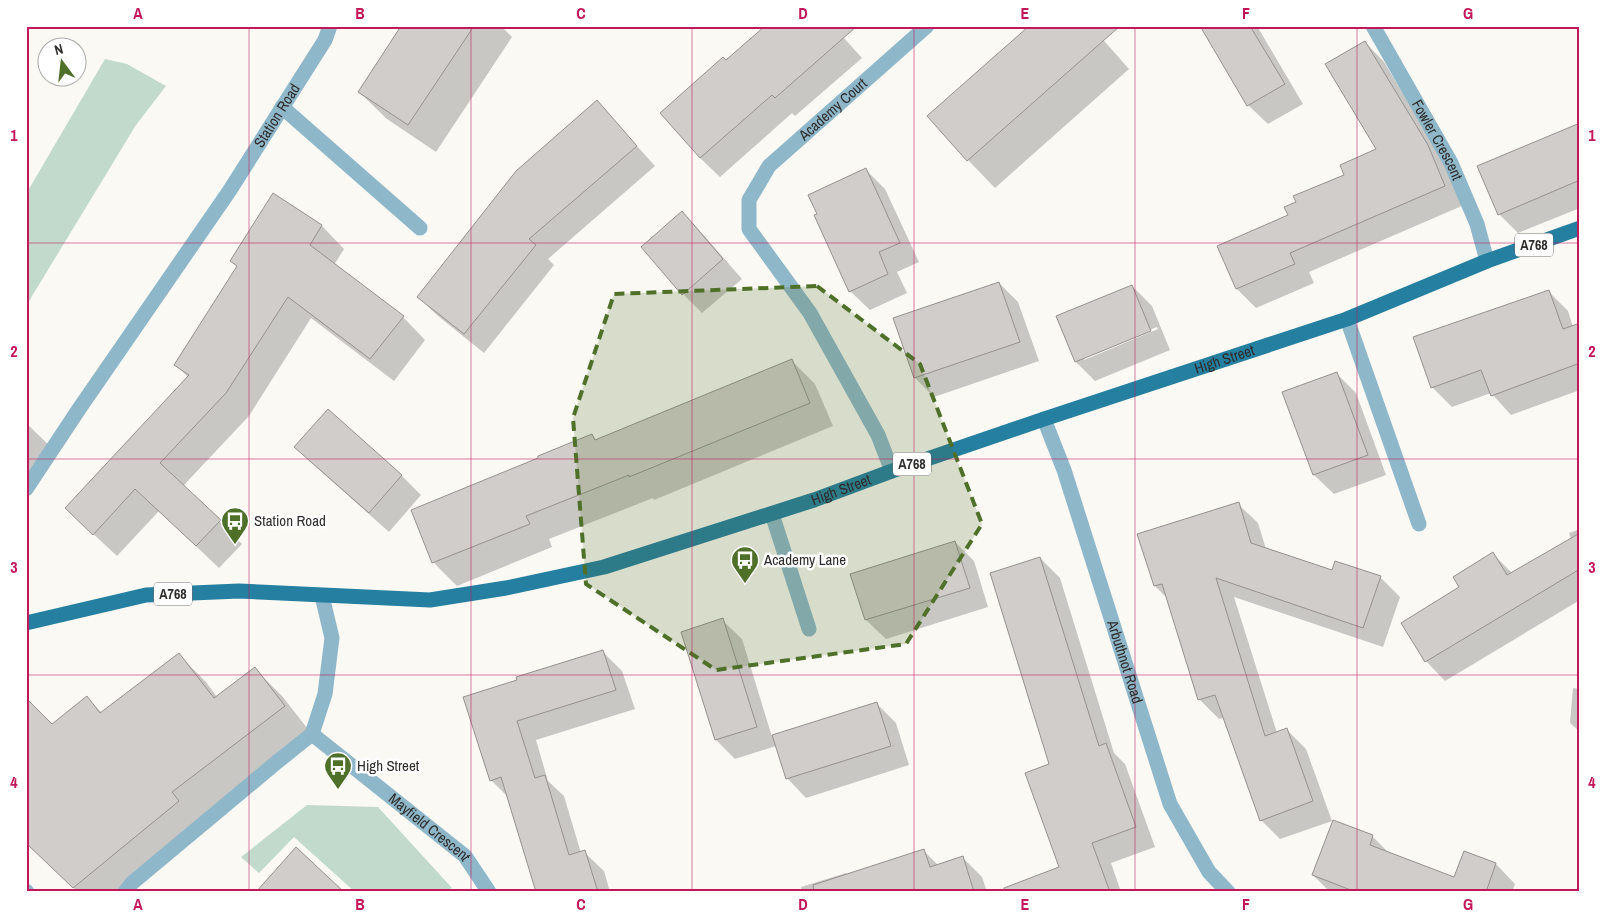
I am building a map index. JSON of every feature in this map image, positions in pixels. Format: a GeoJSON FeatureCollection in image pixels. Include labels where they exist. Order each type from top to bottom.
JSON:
{"type":"FeatureCollection","features":[{"type":"Feature","properties":{"kind":"main road","name":"A768"},"geometry":{"type":"LineString","coordinates":[[1487,262],[1580,228]]}},
{"type":"Feature","properties":{"kind":"main road","name":"High Street"},"geometry":{"type":"LineString","coordinates":[[26,623],[146,594],[239,591],[430,600],[506,588],[604,566],[772,514],[1044,419],[1347,319],[1487,262]]}},
{"type":"Feature","properties":{"kind":"street","name":"Academy Court"},"geometry":{"type":"LineString","coordinates":[[892,471],[878,435],[810,313],[749,229],[749,200],[769,166],[927,26]]}},
{"type":"Feature","properties":{"kind":"street","name":"Fowler Crescent"},"geometry":{"type":"LineString","coordinates":[[1373,26],[1451,162],[1476,224],[1487,262]]}},
{"type":"Feature","properties":{"kind":"street","name":"Station Road"},"geometry":{"type":"LineString","coordinates":[[26,489],[230,190],[328,33]]}},
{"type":"Feature","properties":{"kind":"street"},"geometry":{"type":"LineString","coordinates":[[282,107],[420,228]]}},
{"type":"Feature","properties":{"kind":"street"},"geometry":{"type":"LineString","coordinates":[[1347,319],[1419,524]]}},
{"type":"Feature","properties":{"kind":"street","name":"Arbuthnot Road"},"geometry":{"type":"LineString","coordinates":[[1044,419],[1064,470],[1170,804],[1209,872],[1228,892]]}},
{"type":"Feature","properties":{"kind":"street"},"geometry":{"type":"LineString","coordinates":[[772,514],[809,629]]}},
{"type":"Feature","properties":{"kind":"street"},"geometry":{"type":"LineString","coordinates":[[124,892],[170,851],[312,734],[325,694],[332,638],[322,596]]}},
{"type":"Feature","properties":{"kind":"street","name":"Mayfield Crescent"},"geometry":{"type":"LineString","coordinates":[[312,734],[465,856],[488,892]]}},
{"type":"Feature","properties":{"kind":"highlighted area"},"geometry":{"type":"Polygon","coordinates":[[[817,286],[920,364],[982,524],[906,644],[716,670],[586,584],[573,418],[614,294],[817,286]]]}},
{"type":"Feature","properties":{"kind":"green space"},"geometry":{"type":"Polygon","coordinates":[[[105,59],[127,64],[166,86],[136,125],[26,306],[26,194],[105,59]]]}},
{"type":"Feature","properties":{"kind":"green space"},"geometry":{"type":"Polygon","coordinates":[[[307,805],[378,807],[452,888],[443,892],[355,892],[294,837],[259,873],[241,857],[307,805]]]}},
{"type":"Feature","properties":{"kind":"building"},"geometry":{"type":"Polygon","coordinates":[[[401,26],[474,26],[408,125],[358,92],[401,26]]]}},
{"type":"Feature","properties":{"kind":"building"},"geometry":{"type":"Polygon","coordinates":[[[765,26],[857,26],[775,98],[772,95],[700,158],[660,113],[723,57],[726,60],[765,26]]]}},
{"type":"Feature","properties":{"kind":"building"},"geometry":{"type":"Polygon","coordinates":[[[1029,26],[1120,26],[967,161],[927,116],[1029,26]]]}},
{"type":"Feature","properties":{"kind":"building"},"geometry":{"type":"Polygon","coordinates":[[[1200,26],[1250,26],[1285,84],[1247,106],[1200,26]]]}},
{"type":"Feature","properties":{"kind":"building"},"geometry":{"type":"Polygon","coordinates":[[[1365,41],[1428,145],[1445,186],[1290,253],[1295,264],[1236,289],[1217,246],[1288,215],[1284,207],[1296,202],[1293,196],[1344,175],[1340,165],[1376,149],[1325,64],[1365,41]]]}},
{"type":"Feature","properties":{"kind":"building"},"geometry":{"type":"Polygon","coordinates":[[[597,100],[637,146],[529,239],[536,245],[464,334],[417,297],[516,171],[597,100]]]}},
{"type":"Feature","properties":{"kind":"building"},"geometry":{"type":"Polygon","coordinates":[[[1580,123],[1580,180],[1498,215],[1477,166],[1580,123]]]}},
{"type":"Feature","properties":{"kind":"building"},"geometry":{"type":"Polygon","coordinates":[[[866,168],[900,243],[879,252],[888,274],[849,292],[814,215],[817,214],[808,195],[866,168]]]}},
{"type":"Feature","properties":{"kind":"building"},"geometry":{"type":"Polygon","coordinates":[[[273,193],[322,225],[310,245],[404,316],[370,359],[288,297],[226,393],[160,463],[221,520],[196,546],[135,489],[93,535],[65,508],[189,375],[174,365],[237,266],[230,261],[273,193]]]}},
{"type":"Feature","properties":{"kind":"building"},"geometry":{"type":"Polygon","coordinates":[[[682,211],[723,259],[682,295],[641,247],[682,211]]]}},
{"type":"Feature","properties":{"kind":"building"},"geometry":{"type":"Polygon","coordinates":[[[999,282],[1020,342],[914,378],[893,318],[999,282]]]}},
{"type":"Feature","properties":{"kind":"building"},"geometry":{"type":"Polygon","coordinates":[[[1132,285],[1151,331],[1075,362],[1056,316],[1132,285]]]}},
{"type":"Feature","properties":{"kind":"building"},"geometry":{"type":"Polygon","coordinates":[[[1549,290],[1563,329],[1580,323],[1580,363],[1491,396],[1481,370],[1431,388],[1413,337],[1549,290]]]}},
{"type":"Feature","properties":{"kind":"building"},"geometry":{"type":"Polygon","coordinates":[[[792,359],[810,403],[629,477],[629,475],[526,516],[530,524],[432,563],[411,510],[592,434],[595,440],[792,359]]]}},
{"type":"Feature","properties":{"kind":"building"},"geometry":{"type":"Polygon","coordinates":[[[1337,372],[1368,455],[1313,475],[1282,392],[1337,372]]]}},
{"type":"Feature","properties":{"kind":"building"},"geometry":{"type":"Polygon","coordinates":[[[328,409],[402,475],[369,513],[294,447],[328,409]]]}},
{"type":"Feature","properties":{"kind":"building"},"geometry":{"type":"Polygon","coordinates":[[[1239,502],[1251,543],[1332,570],[1335,561],[1381,576],[1363,628],[1216,578],[1265,736],[1287,728],[1313,801],[1260,821],[1215,695],[1198,700],[1162,584],[1154,586],[1137,534],[1239,502]]]}},
{"type":"Feature","properties":{"kind":"building"},"geometry":{"type":"Polygon","coordinates":[[[1580,533],[1580,569],[1425,662],[1401,623],[1459,587],[1453,577],[1493,552],[1507,575],[1580,533]]]}},
{"type":"Feature","properties":{"kind":"building"},"geometry":{"type":"Polygon","coordinates":[[[955,541],[970,588],[865,620],[850,574],[955,541]]]}},
{"type":"Feature","properties":{"kind":"building"},"geometry":{"type":"Polygon","coordinates":[[[1040,557],[1099,746],[1106,743],[1136,827],[1092,843],[1110,892],[1004,892],[1004,888],[1059,867],[1025,773],[1049,764],[990,573],[1040,557]]]}},
{"type":"Feature","properties":{"kind":"building"},"geometry":{"type":"Polygon","coordinates":[[[723,618],[757,727],[715,740],[681,632],[723,618]]]}},
{"type":"Feature","properties":{"kind":"building"},"geometry":{"type":"Polygon","coordinates":[[[603,650],[616,690],[517,721],[535,778],[545,775],[569,855],[585,850],[598,892],[536,892],[501,777],[490,781],[463,697],[517,680],[516,677],[603,650]]]}},
{"type":"Feature","properties":{"kind":"building"},"geometry":{"type":"Polygon","coordinates":[[[179,653],[214,698],[255,667],[285,706],[172,792],[179,801],[73,888],[26,843],[26,698],[52,724],[87,696],[100,713],[179,653]]]}},
{"type":"Feature","properties":{"kind":"building"},"geometry":{"type":"Polygon","coordinates":[[[877,702],[891,746],[786,779],[772,735],[877,702]]]}},
{"type":"Feature","properties":{"kind":"building"},"geometry":{"type":"Polygon","coordinates":[[[1333,820],[1373,835],[1370,845],[1454,877],[1464,851],[1496,863],[1486,892],[1356,892],[1312,875],[1333,820]]]}},
{"type":"Feature","properties":{"kind":"building"},"geometry":{"type":"Polygon","coordinates":[[[296,847],[344,892],[256,892],[296,847]]]}},
{"type":"Feature","properties":{"kind":"building"},"geometry":{"type":"Polygon","coordinates":[[[924,849],[930,867],[963,856],[974,892],[814,892],[813,885],[924,849]]]}},
{"type":"Feature","properties":{"kind":"place","name":"Station Road"},"geometry":{"type":"Point","coordinates":[235,545]}},
{"type":"Feature","properties":{"kind":"place","name":"Academy Lane"},"geometry":{"type":"Point","coordinates":[745,584]}},
{"type":"Feature","properties":{"kind":"place","name":"High Street"},"geometry":{"type":"Point","coordinates":[338,790]}}]}
